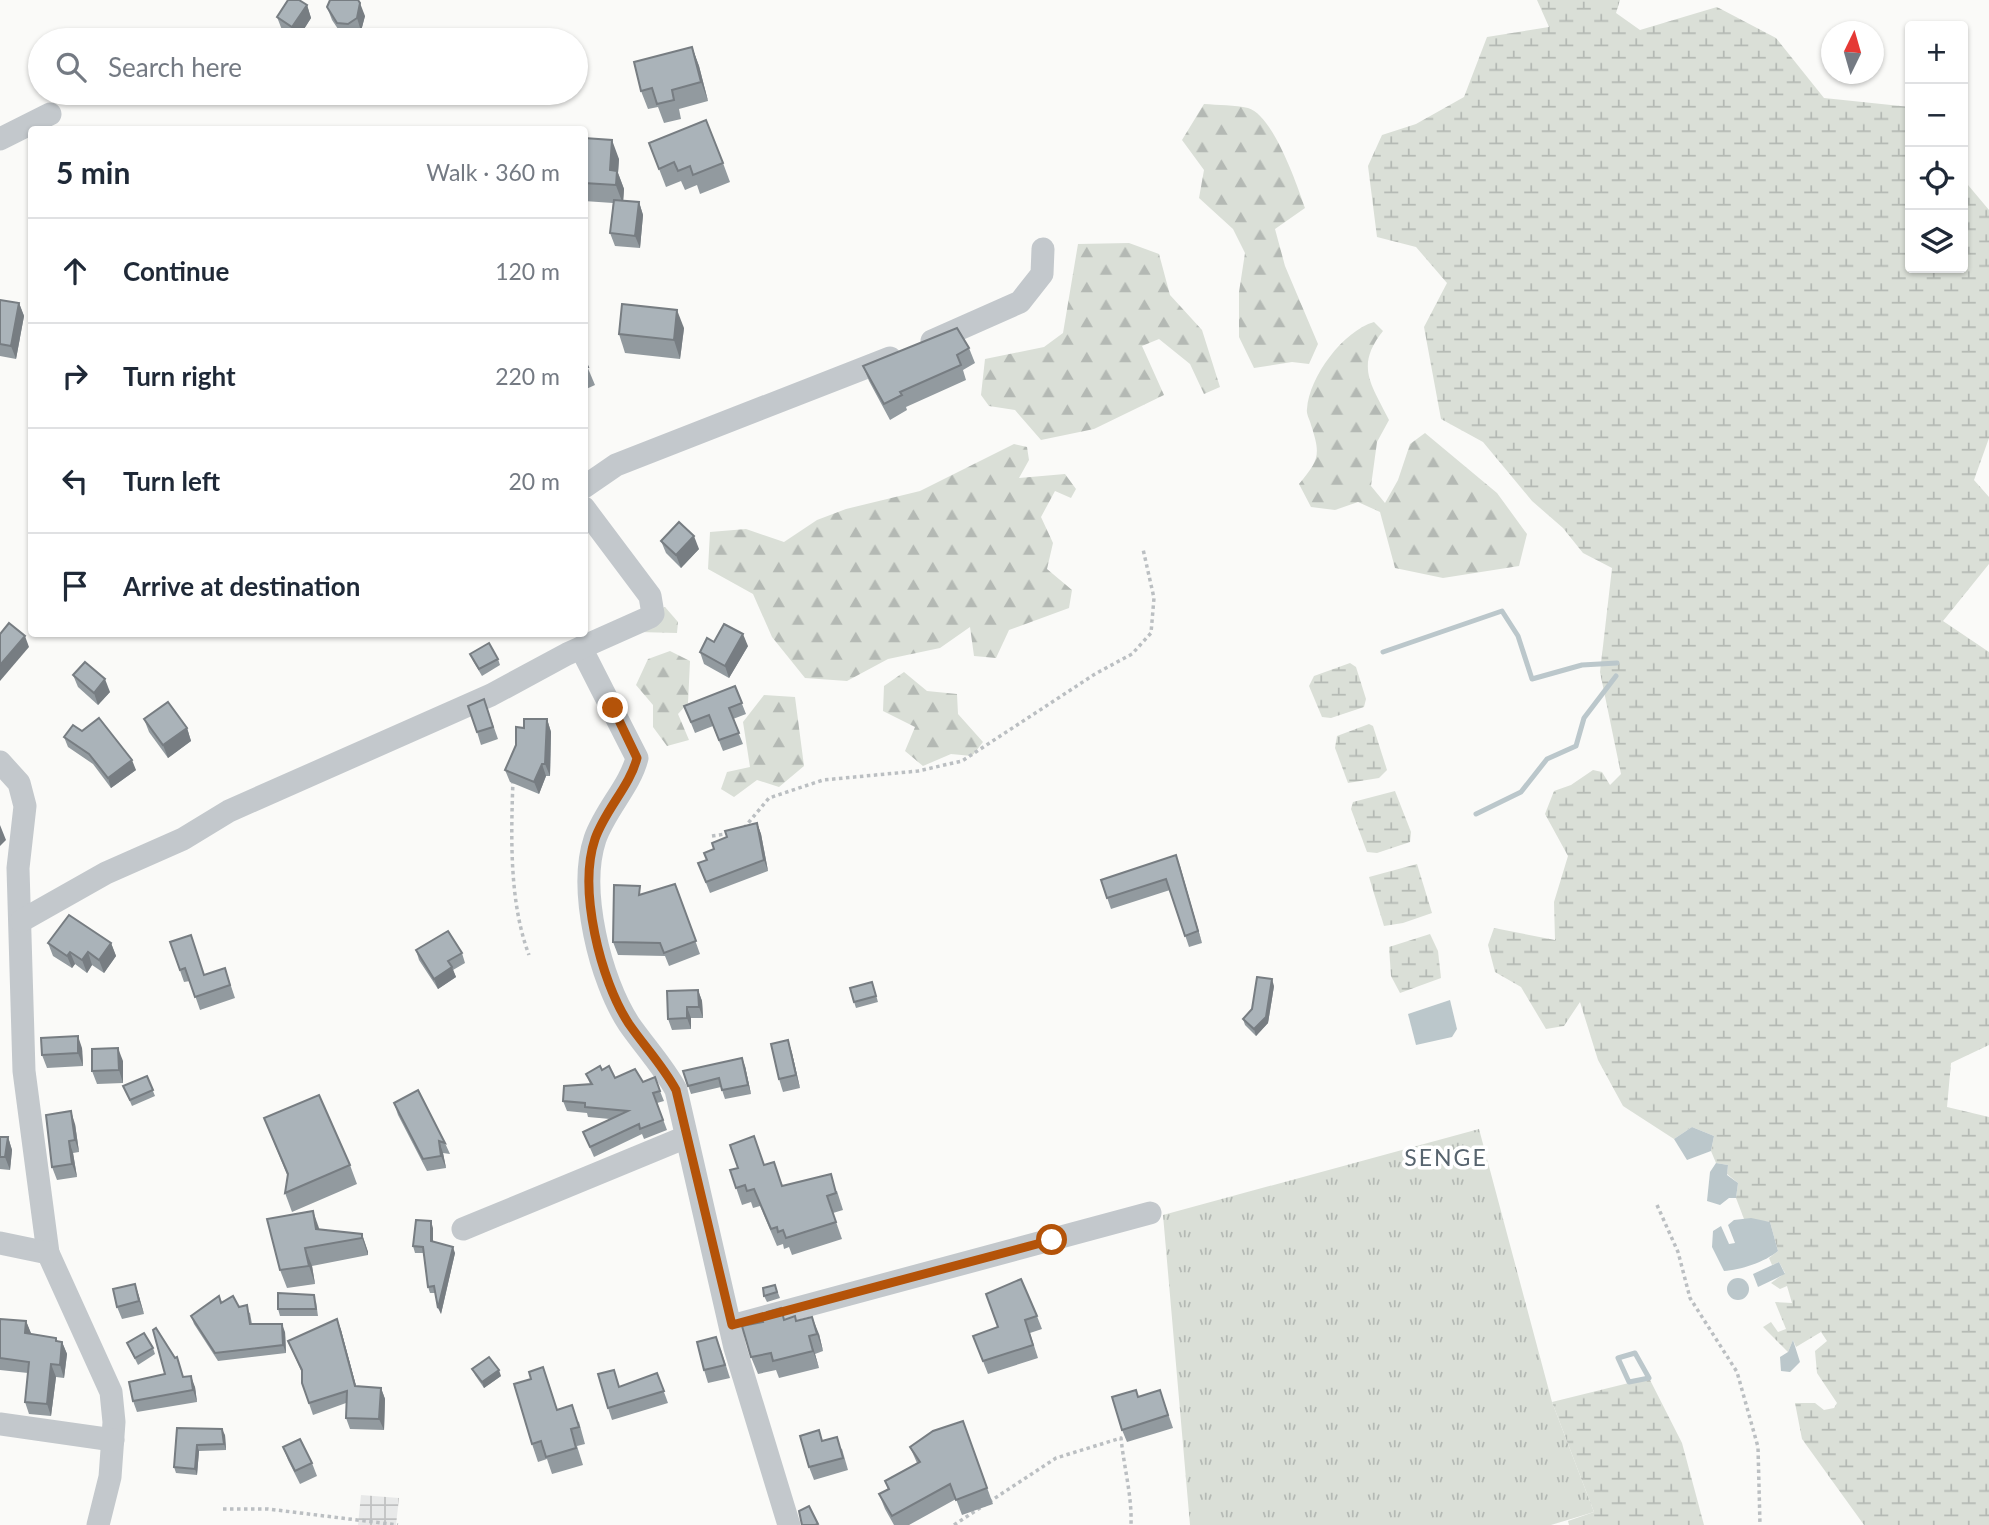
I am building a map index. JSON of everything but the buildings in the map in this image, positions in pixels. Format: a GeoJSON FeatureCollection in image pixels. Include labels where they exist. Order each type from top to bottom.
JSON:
{"type":"FeatureCollection","features":[{"type":"Feature","properties":{"kind":"street"},"geometry":{"type":"LineString","coordinates":[[0,139],[50,114]]}},
{"type":"Feature","properties":{"kind":"street"},"geometry":{"type":"LineString","coordinates":[[588,484],[617,465],[926,344],[1020,302],[1042,274],[1043,249]]}},
{"type":"Feature","properties":{"kind":"street"},"geometry":{"type":"LineString","coordinates":[[21,920],[106,873],[183,839],[229,811],[491,695],[653,614],[650,596],[588,513]]}},
{"type":"Feature","properties":{"kind":"street"},"geometry":{"type":"LineString","coordinates":[[581,648],[637,758],[595,839],[588,883],[593,923],[610,981],[628,1023],[663,1068],[676,1090],[732,1325],[735,1348],[789,1525]]}},
{"type":"Feature","properties":{"kind":"street"},"geometry":{"type":"LineString","coordinates":[[0,762],[19,783],[25,806],[18,868],[24,1071],[48,1253],[111,1392],[113,1440],[110,1477],[98,1525]]}},
{"type":"Feature","properties":{"kind":"street"},"geometry":{"type":"LineString","coordinates":[[463,1229],[686,1137]]}},
{"type":"Feature","properties":{"kind":"street"},"geometry":{"type":"LineString","coordinates":[[732,1325],[1150,1213]]}},
{"type":"Feature","properties":{"kind":"street"},"geometry":{"type":"LineString","coordinates":[[0,1242],[48,1253]]}},
{"type":"Feature","properties":{"kind":"street"},"geometry":{"type":"LineString","coordinates":[[0,1424],[113,1440]]}},
{"type":"Feature","properties":{"kind":"path"},"geometry":{"type":"LineString","coordinates":[[712,836],[741,832],[769,798],[823,780],[918,771],[962,761],[1095,674],[1132,654],[1151,633],[1154,598],[1143,550]]}},
{"type":"Feature","properties":{"kind":"path"},"geometry":{"type":"LineString","coordinates":[[513,778],[515,870],[521,933],[529,955]]}},
{"type":"Feature","properties":{"kind":"path"},"geometry":{"type":"LineString","coordinates":[[1657,1205],[1678,1252],[1690,1298],[1737,1372],[1758,1447],[1760,1525]]}},
{"type":"Feature","properties":{"kind":"path"},"geometry":{"type":"LineString","coordinates":[[954,1525],[1056,1458],[1121,1438],[1123,1470],[1132,1497],[1132,1525]]}},
{"type":"Feature","properties":{"kind":"path"},"geometry":{"type":"LineString","coordinates":[[223,1508],[268,1509],[398,1525]]}},
{"type":"Feature","properties":{"kind":"shaded area"},"geometry":{"type":"Polygon","coordinates":[[[1450,1000],[1457,1029],[1452,1037],[1416,1045],[1408,1014],[1450,1000]]]}},
{"type":"Feature","properties":{"kind":"shaded area"},"geometry":{"type":"Polygon","coordinates":[[[1692,1127],[1714,1136],[1711,1151],[1687,1160],[1674,1139],[1692,1127]]]}},
{"type":"Feature","properties":{"kind":"shaded area"},"geometry":{"type":"Polygon","coordinates":[[[1716,1163],[1728,1165],[1727,1175],[1738,1183],[1736,1198],[1729,1198],[1720,1205],[1707,1201],[1710,1172],[1716,1163]]]}},
{"type":"Feature","properties":{"kind":"shaded area"},"geometry":{"type":"Polygon","coordinates":[[[1751,1218],[1770,1222],[1778,1251],[1752,1265],[1724,1271],[1712,1247],[1713,1231],[1721,1226],[1729,1244],[1735,1243],[1728,1225],[1734,1220],[1751,1218]]]}},
{"type":"Feature","properties":{"kind":"shaded area"},"geometry":{"type":"Polygon","coordinates":[[[1779,1262],[1785,1274],[1758,1287],[1753,1274],[1779,1262]]]}},
{"type":"Feature","properties":{"kind":"shaded area"},"geometry":{"type":"Polygon","coordinates":[[[1738,1278],[1746,1281],[1749,1289],[1746,1297],[1738,1300],[1730,1297],[1727,1289],[1730,1281],[1738,1278]]]}},
{"type":"Feature","properties":{"kind":"shaded area"},"geometry":{"type":"Polygon","coordinates":[[[1793,1340],[1800,1362],[1790,1372],[1781,1371],[1780,1357],[1788,1352],[1793,1340]]]}},
{"type":"Feature","properties":{"kind":"shaded area"},"geometry":{"type":"Polygon","coordinates":[[[361,1495],[399,1498],[396,1525],[358,1525],[361,1495]]]}},
{"type":"Feature","properties":{"kind":"green space"},"geometry":{"type":"Polygon","coordinates":[[[1537,0],[1620,0],[1616,13],[1640,30],[1717,7],[1776,38],[1824,98],[1905,106],[1905,273],[1968,273],[1968,185],[1989,210],[1989,438],[1974,480],[1989,497],[1989,564],[1943,621],[1989,652],[1989,1045],[1951,1063],[1947,1107],[1989,1117],[1989,1525],[1864,1525],[1802,1439],[1795,1403],[1815,1403],[1824,1410],[1834,1408],[1837,1403],[1817,1373],[1815,1351],[1827,1341],[1821,1332],[1796,1347],[1793,1340],[1788,1352],[1763,1327],[1771,1322],[1778,1332],[1786,1329],[1775,1302],[1792,1303],[1787,1286],[1780,1289],[1771,1283],[1785,1273],[1779,1262],[1772,1265],[1769,1258],[1778,1251],[1770,1222],[1744,1219],[1736,1198],[1738,1183],[1727,1174],[1728,1165],[1716,1163],[1711,1151],[1714,1136],[1692,1127],[1674,1139],[1623,1106],[1598,1060],[1580,1002],[1564,1026],[1546,1029],[1521,987],[1495,972],[1488,945],[1494,928],[1555,940],[1554,902],[1568,856],[1545,814],[1554,791],[1571,785],[1593,770],[1602,772],[1610,785],[1621,774],[1600,672],[1612,568],[1583,553],[1563,528],[1532,501],[1483,442],[1441,419],[1424,327],[1447,283],[1416,247],[1377,237],[1368,166],[1382,135],[1416,124],[1464,97],[1487,37],[1549,27],[1537,0]]]}},
{"type":"Feature","properties":{"kind":"green space"},"geometry":{"type":"Polygon","coordinates":[[[1204,104],[1243,107],[1257,113],[1275,137],[1290,168],[1305,208],[1275,229],[1285,266],[1318,344],[1309,364],[1292,362],[1254,368],[1239,337],[1239,292],[1245,253],[1233,229],[1199,198],[1204,170],[1182,140],[1204,104]]]}},
{"type":"Feature","properties":{"kind":"green space"},"geometry":{"type":"Polygon","coordinates":[[[1129,243],[1159,254],[1170,295],[1202,330],[1220,387],[1204,394],[1190,364],[1159,339],[1142,346],[1164,395],[1094,429],[1041,440],[1015,410],[989,406],[981,395],[985,359],[1044,347],[1063,333],[1078,244],[1129,243]]]}},
{"type":"Feature","properties":{"kind":"green space"},"geometry":{"type":"Polygon","coordinates":[[[1374,322],[1383,331],[1374,343],[1370,355],[1369,375],[1389,420],[1377,442],[1371,486],[1385,503],[1398,480],[1410,444],[1425,433],[1497,493],[1527,534],[1519,566],[1443,578],[1395,568],[1380,512],[1358,502],[1335,510],[1311,507],[1299,484],[1311,469],[1317,451],[1307,413],[1309,396],[1321,370],[1340,345],[1362,327],[1374,322]]]}},
{"type":"Feature","properties":{"kind":"green space"},"geometry":{"type":"Polygon","coordinates":[[[1014,444],[1027,447],[1029,460],[1019,478],[1065,474],[1076,489],[1071,498],[1055,491],[1041,517],[1053,543],[1047,569],[1072,590],[1069,608],[1009,630],[996,658],[974,656],[970,627],[940,648],[888,659],[847,681],[805,678],[772,637],[753,594],[708,569],[710,532],[746,529],[784,542],[817,520],[846,509],[920,491],[1014,444]]]}},
{"type":"Feature","properties":{"kind":"green space"},"geometry":{"type":"Polygon","coordinates":[[[665,607],[678,622],[677,633],[638,632],[637,618],[665,607]]]}},
{"type":"Feature","properties":{"kind":"green space"},"geometry":{"type":"Polygon","coordinates":[[[670,651],[690,661],[688,703],[678,714],[689,740],[667,746],[653,727],[653,705],[636,685],[648,659],[670,651]]]}},
{"type":"Feature","properties":{"kind":"green space"},"geometry":{"type":"Polygon","coordinates":[[[1350,663],[1356,667],[1366,699],[1364,707],[1331,718],[1322,717],[1309,686],[1314,676],[1350,663]]]}},
{"type":"Feature","properties":{"kind":"green space"},"geometry":{"type":"Polygon","coordinates":[[[904,672],[927,691],[957,694],[958,714],[983,742],[972,756],[951,754],[923,766],[905,751],[915,727],[883,711],[884,686],[904,672]]]}},
{"type":"Feature","properties":{"kind":"green space"},"geometry":{"type":"Polygon","coordinates":[[[764,695],[795,697],[804,766],[779,787],[757,780],[734,797],[721,789],[727,772],[750,767],[743,722],[764,695]]]}},
{"type":"Feature","properties":{"kind":"green space"},"geometry":{"type":"Polygon","coordinates":[[[1369,724],[1373,726],[1387,770],[1379,778],[1348,783],[1335,748],[1337,736],[1369,724]]]}},
{"type":"Feature","properties":{"kind":"green space"},"geometry":{"type":"Polygon","coordinates":[[[1395,791],[1411,832],[1410,842],[1377,853],[1367,852],[1351,809],[1353,802],[1395,791]]]}},
{"type":"Feature","properties":{"kind":"green space"},"geometry":{"type":"Polygon","coordinates":[[[1417,864],[1432,913],[1384,926],[1369,877],[1417,864]]]}},
{"type":"Feature","properties":{"kind":"green space"},"geometry":{"type":"Polygon","coordinates":[[[1430,934],[1438,951],[1441,978],[1400,993],[1391,976],[1389,947],[1430,934]]]}},
{"type":"Feature","properties":{"kind":"green space"},"geometry":{"type":"Polygon","coordinates":[[[1479,1129],[1552,1402],[1594,1512],[1551,1525],[1190,1525],[1163,1215],[1479,1129]]]}},
{"type":"Feature","properties":{"kind":"green space"},"geometry":{"type":"Polygon","coordinates":[[[1649,1378],[1682,1443],[1704,1525],[1569,1525],[1568,1521],[1594,1512],[1552,1402],[1649,1378]]]}},
{"type":"Feature","properties":{"kind":"waterway"},"geometry":{"type":"LineString","coordinates":[[1383,652],[1502,611],[1518,636],[1532,679],[1582,665],[1617,663]]}},
{"type":"Feature","properties":{"kind":"waterway"},"geometry":{"type":"LineString","coordinates":[[1476,814],[1521,792],[1547,759],[1576,746],[1584,718],[1616,676]]}},
{"type":"Feature","properties":{"kind":"waterway"},"geometry":{"type":"LineString","coordinates":[[1635,1353],[1649,1378],[1629,1382],[1618,1358],[1635,1353]]}},
{"type":"Feature","properties":{"kind":"district","name":"SENGE"},"geometry":{"type":"Point","coordinates":[1446,1158]}},
{"type":"Feature","properties":{"kind":"route"},"geometry":{"type":"LineString","coordinates":[[613,708],[637,758],[635,767],[615,798],[595,839],[588,883],[593,923],[610,981],[628,1023],[663,1068],[676,1090],[690,1155],[710,1226],[724,1304],[732,1325],[1052,1240]]}}]}
